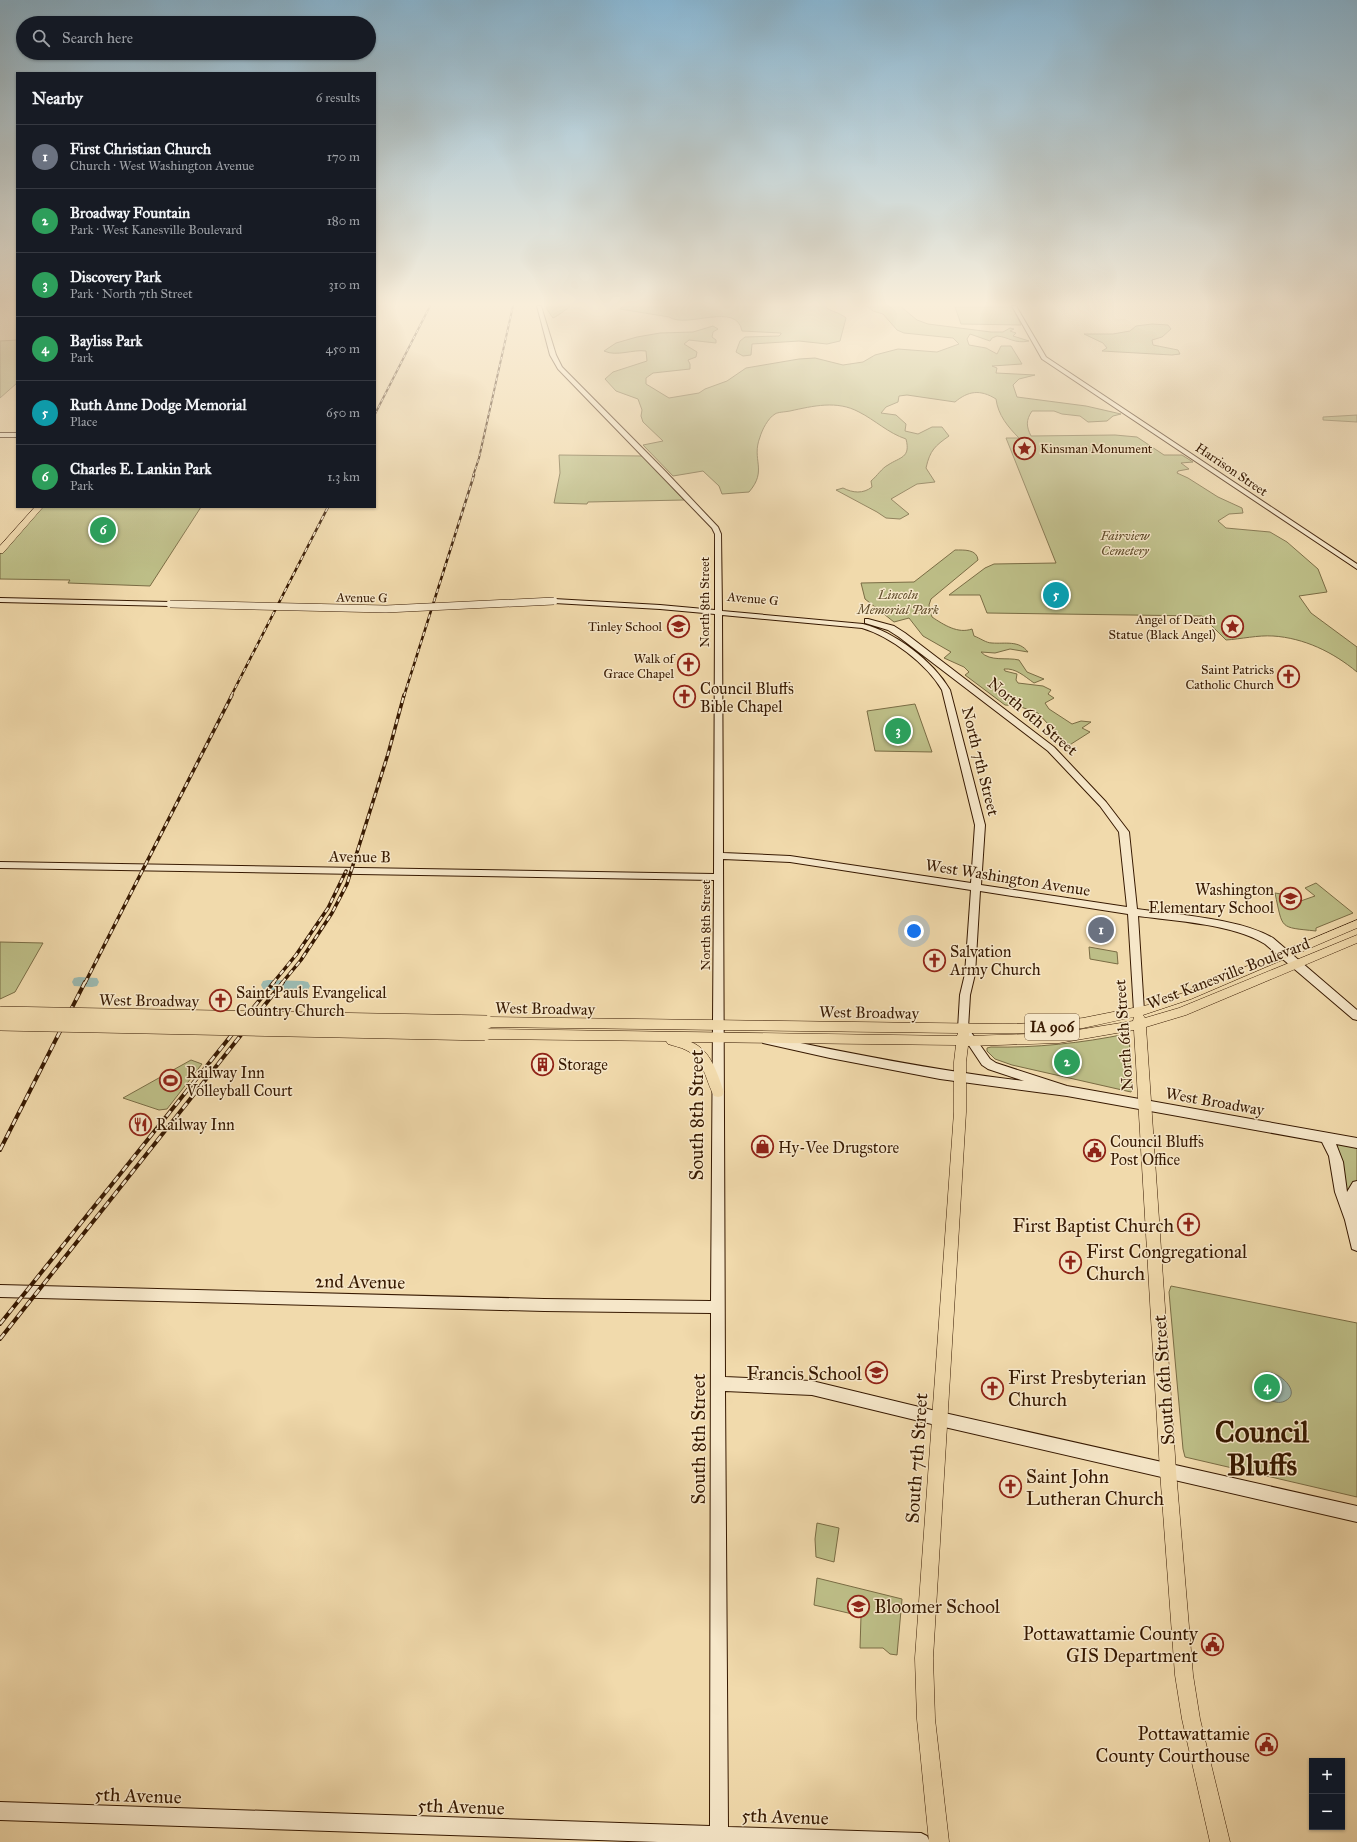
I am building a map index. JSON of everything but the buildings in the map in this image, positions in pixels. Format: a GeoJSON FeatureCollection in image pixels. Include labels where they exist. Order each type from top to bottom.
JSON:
{"type":"FeatureCollection","features":[{"type":"Feature","properties":{"kind":"main road"},"geometry":{"type":"LineString","coordinates":[[0,543],[32,508]]}},
{"type":"Feature","properties":{"kind":"main road"},"geometry":{"type":"LineString","coordinates":[[0,551],[38,508]]}},
{"type":"Feature","properties":{"kind":"main road","name":"West Kanesville Boulevard"},"geometry":{"type":"LineString","coordinates":[[1139,1018],[1357,924]]}},
{"type":"Feature","properties":{"kind":"main road","name":"West Kanesville Boulevard"},"geometry":{"type":"LineString","coordinates":[[749,1037],[1059,1038],[1139,1018],[1182,1012],[1357,938]]}},
{"type":"Feature","properties":{"kind":"main road","name":"West Broadway"},"geometry":{"type":"LineString","coordinates":[[0,1013],[486,1028],[652,1037],[718,1030],[749,1037]]}},
{"type":"Feature","properties":{"kind":"main road","name":"North 6th Street"},"geometry":{"type":"LineString","coordinates":[[1139,1018],[1146,1105]]}},
{"type":"Feature","properties":{"kind":"main road","name":"West Broadway"},"geometry":{"type":"LineString","coordinates":[[0,1024],[486,1028],[588,1025],[966,1037]]}},
{"type":"Feature","properties":{"kind":"main road"},"geometry":{"type":"LineString","coordinates":[[652,1037],[679,1042],[696,1049],[705,1059],[718,1092]]}},
{"type":"Feature","properties":{"kind":"main road","name":"North 7th Street"},"geometry":{"type":"LineString","coordinates":[[961,1077],[960,1062],[966,1037]]}},
{"type":"Feature","properties":{"kind":"main road","name":"South 7th Street"},"geometry":{"type":"LineString","coordinates":[[938,1842],[923,1678],[961,1077]]}},
{"type":"Feature","properties":{"kind":"main road","name":"South 6th Street"},"geometry":{"type":"LineString","coordinates":[[1146,1105],[1168,1471],[1186,1692],[1220,1842]]}},
{"type":"Feature","properties":{"kind":"street","name":"North 8th Street"},"geometry":{"type":"LineString","coordinates":[[584,392],[664,472],[718,534],[718,1030]]}},
{"type":"Feature","properties":{"kind":"street","name":"Harrison Street"},"geometry":{"type":"LineString","coordinates":[[1095,392],[1357,566]]}},
{"type":"Feature","properties":{"kind":"street"},"geometry":{"type":"LineString","coordinates":[[0,435],[16,435]]}},
{"type":"Feature","properties":{"kind":"street","name":"Avenue G"},"geometry":{"type":"LineString","coordinates":[[0,600],[112,601],[170,604],[391,609],[554,601],[718,609],[854,622]]}},
{"type":"Feature","properties":{"kind":"street","name":"Avenue G"},"geometry":{"type":"LineString","coordinates":[[0,605],[102,606],[170,604]]}},
{"type":"Feature","properties":{"kind":"street","name":"North 7th Street"},"geometry":{"type":"LineString","coordinates":[[854,622],[884,634],[931,670],[945,686],[980,825],[970,974],[965,995],[966,1037]]}},
{"type":"Feature","properties":{"kind":"street","name":"North 6th Street"},"geometry":{"type":"LineString","coordinates":[[854,622],[883,625],[902,634],[995,704],[1001,711],[1051,749],[1123,827],[1126,842],[1132,911],[1139,1018]]}},
{"type":"Feature","properties":{"kind":"street","name":"West Washington Avenue"},"geometry":{"type":"LineString","coordinates":[[719,856],[779,858],[1132,911],[1246,930],[1264,938],[1285,954],[1357,1016]]}},
{"type":"Feature","properties":{"kind":"street","name":"Avenue B"},"geometry":{"type":"LineString","coordinates":[[0,865],[719,877]]}},
{"type":"Feature","properties":{"kind":"street","name":"South 8th Street"},"geometry":{"type":"LineString","coordinates":[[718,1030],[719,1839]]}},
{"type":"Feature","properties":{"kind":"street","name":"West Broadway"},"geometry":{"type":"LineString","coordinates":[[749,1037],[830,1054],[961,1077],[1068,1091],[1357,1143]]}},
{"type":"Feature","properties":{"kind":"street","name":"West Broadway"},"geometry":{"type":"LineString","coordinates":[[966,1037],[986,1062],[992,1066],[1068,1091]]}},
{"type":"Feature","properties":{"kind":"street"},"geometry":{"type":"LineString","coordinates":[[1326,1137],[1336,1155],[1340,1189],[1352,1221]]}},
{"type":"Feature","properties":{"kind":"street"},"geometry":{"type":"LineString","coordinates":[[1357,1186],[1350,1197],[1349,1204],[1357,1245]]}},
{"type":"Feature","properties":{"kind":"street","name":"2nd Avenue"},"geometry":{"type":"LineString","coordinates":[[0,1291],[544,1305],[718,1307]]}},
{"type":"Feature","properties":{"kind":"street"},"geometry":{"type":"LineString","coordinates":[[718,1384],[812,1388],[940,1419],[1357,1514]]}},
{"type":"Feature","properties":{"kind":"street","name":"5th Avenue"},"geometry":{"type":"LineString","coordinates":[[0,1811],[719,1839],[921,1842]]}},
{"type":"Feature","properties":{"kind":"green space"},"geometry":{"type":"Polygon","coordinates":[[[0,392],[7,392],[0,398],[0,392]]]}},
{"type":"Feature","properties":{"kind":"green space","name":"Fairview Cemetery"},"geometry":{"type":"Polygon","coordinates":[[[619,392],[659,392],[669,398],[699,393],[1015,392],[1017,397],[1086,406],[1121,414],[1113,416],[1107,421],[1088,422],[1080,416],[1062,414],[1054,411],[1032,411],[1027,423],[1031,436],[1115,435],[1137,437],[1164,455],[1182,455],[1193,462],[1181,463],[1189,469],[1178,471],[1177,473],[1188,478],[1218,497],[1242,508],[1243,513],[1229,514],[1218,521],[1226,528],[1270,532],[1287,542],[1318,569],[1327,592],[1299,596],[1311,613],[1357,647],[1357,672],[1338,658],[1318,647],[1285,637],[1267,636],[1226,640],[1202,616],[987,613],[980,595],[949,595],[985,568],[994,564],[1056,563],[1006,438],[1019,438],[1004,420],[997,405],[996,399],[990,396],[974,393],[965,395],[955,402],[907,395],[899,396],[898,402],[886,407],[881,413],[896,415],[906,424],[905,431],[918,434],[932,427],[942,427],[949,436],[934,449],[929,457],[926,468],[935,482],[917,484],[891,499],[909,514],[900,519],[886,518],[836,490],[843,488],[850,491],[862,492],[869,489],[872,487],[871,481],[886,466],[903,456],[907,450],[906,439],[893,433],[859,412],[842,406],[825,405],[807,407],[780,412],[770,418],[760,437],[757,452],[757,477],[755,484],[749,492],[722,494],[719,486],[703,471],[673,476],[643,445],[663,441],[643,422],[641,416],[642,410],[638,399],[619,392]]]}},
{"type":"Feature","properties":{"kind":"green space"},"geometry":{"type":"Polygon","coordinates":[[[1357,415],[1357,422],[1323,420],[1323,417],[1357,415]]]}},
{"type":"Feature","properties":{"kind":"green space"},"geometry":{"type":"Polygon","coordinates":[[[559,455],[643,456],[684,500],[588,502],[587,504],[554,503],[560,473],[559,455]]]}},
{"type":"Feature","properties":{"kind":"green space"},"geometry":{"type":"Polygon","coordinates":[[[38,508],[200,508],[150,586],[68,583],[70,580],[0,579],[0,552],[38,508]]]}},
{"type":"Feature","properties":{"kind":"green space","name":"Lincoln Memorial Park"},"geometry":{"type":"Polygon","coordinates":[[[955,550],[966,550],[973,552],[977,556],[978,560],[931,599],[929,605],[932,617],[946,626],[956,630],[972,629],[974,636],[988,642],[1012,643],[1024,648],[1028,652],[1010,649],[995,653],[981,652],[989,657],[1019,660],[1027,672],[1044,679],[1034,683],[1016,671],[1004,669],[1005,671],[1017,674],[1016,680],[1018,683],[1043,686],[1051,690],[1048,694],[1054,698],[1045,703],[1049,709],[1072,724],[1081,721],[1091,722],[1082,728],[1090,732],[1068,746],[1038,713],[1018,706],[1005,705],[965,675],[969,672],[964,667],[944,658],[951,652],[923,636],[909,618],[894,622],[865,599],[861,583],[914,582],[955,550]]]}},
{"type":"Feature","properties":{"kind":"green space"},"geometry":{"type":"Polygon","coordinates":[[[915,704],[932,752],[875,751],[867,711],[915,704]]]}},
{"type":"Feature","properties":{"kind":"green space"},"geometry":{"type":"Polygon","coordinates":[[[1316,883],[1353,913],[1316,928],[1316,931],[1289,927],[1282,920],[1275,893],[1281,894],[1292,904],[1315,896],[1305,888],[1316,883]]]}},
{"type":"Feature","properties":{"kind":"green space"},"geometry":{"type":"Polygon","coordinates":[[[0,942],[43,943],[15,992],[0,999],[0,942]]]}},
{"type":"Feature","properties":{"kind":"green space"},"geometry":{"type":"Polygon","coordinates":[[[1089,947],[1117,952],[1118,964],[1090,959],[1089,947]]]}},
{"type":"Feature","properties":{"kind":"green space"},"geometry":{"type":"Polygon","coordinates":[[[1126,1034],[1129,1035],[1131,1092],[1012,1065],[995,1059],[987,1051],[987,1048],[991,1047],[1025,1047],[1059,1044],[1126,1034]]]}},
{"type":"Feature","properties":{"kind":"green space","name":"Railway Inn Volleyball Court"},"geometry":{"type":"Polygon","coordinates":[[[191,1060],[202,1064],[167,1109],[159,1110],[123,1098],[191,1060]]]}},
{"type":"Feature","properties":{"kind":"green space"},"geometry":{"type":"Polygon","coordinates":[[[1325,1137],[1357,1143],[1357,1209],[1345,1206],[1325,1137]]]}},
{"type":"Feature","properties":{"kind":"green space"},"geometry":{"type":"Polygon","coordinates":[[[1171,1286],[1357,1323],[1357,1497],[1185,1457],[1183,1449],[1169,1292],[1171,1286]]]}},
{"type":"Feature","properties":{"kind":"green space"},"geometry":{"type":"Polygon","coordinates":[[[817,1523],[839,1528],[834,1562],[816,1557],[815,1539],[817,1523]]]}},
{"type":"Feature","properties":{"kind":"green space"},"geometry":{"type":"Polygon","coordinates":[[[817,1578],[902,1599],[897,1655],[890,1654],[883,1648],[860,1648],[861,1616],[814,1605],[817,1578]]]}},
{"type":"Feature","properties":{"kind":"water"},"geometry":{"type":"Polygon","coordinates":[[[1266,1372],[1278,1375],[1288,1384],[1291,1393],[1290,1397],[1285,1401],[1272,1401],[1262,1392],[1258,1381],[1260,1376],[1266,1372]]]}},
{"type":"Feature","properties":{"kind":"waterway"},"geometry":{"type":"LineString","coordinates":[[79,982],[92,982]]}},
{"type":"Feature","properties":{"kind":"waterway"},"geometry":{"type":"LineString","coordinates":[[268,985],[303,986]]}},
{"type":"Feature","properties":{"kind":"railway"},"geometry":{"type":"LineString","coordinates":[[376,412],[386,392]]}},
{"type":"Feature","properties":{"kind":"railway"},"geometry":{"type":"LineString","coordinates":[[473,476],[479,458],[494,392]]}},
{"type":"Feature","properties":{"kind":"railway"},"geometry":{"type":"LineString","coordinates":[[404,696],[474,475]]}},
{"type":"Feature","properties":{"kind":"railway"},"geometry":{"type":"LineString","coordinates":[[231,696],[327,508]]}},
{"type":"Feature","properties":{"kind":"railway"},"geometry":{"type":"LineString","coordinates":[[85,983],[232,695]]}},
{"type":"Feature","properties":{"kind":"railway"},"geometry":{"type":"LineString","coordinates":[[282,983],[301,960],[332,913],[347,884],[388,754],[404,695]]}},
{"type":"Feature","properties":{"kind":"railway"},"geometry":{"type":"LineString","coordinates":[[273,983],[296,955],[328,908],[346,871]]}},
{"type":"Feature","properties":{"kind":"railway"},"geometry":{"type":"LineString","coordinates":[[0,1150],[85,982]]}},
{"type":"Feature","properties":{"kind":"railway"},"geometry":{"type":"LineString","coordinates":[[0,1324],[274,982]]}},
{"type":"Feature","properties":{"kind":"railway"},"geometry":{"type":"LineString","coordinates":[[0,1339],[283,982]]}},
{"type":"Feature","properties":{"kind":"place","name":"Kinsman Monument"},"geometry":{"type":"Point","coordinates":[1024,448]}},
{"type":"Feature","properties":{"kind":"place","name":"Charles E. Lankin Park"},"geometry":{"type":"Point","coordinates":[103,530]}},
{"type":"Feature","properties":{"kind":"place","name":"Ruth Anne Dodge Memorial"},"geometry":{"type":"Point","coordinates":[1056,595]}},
{"type":"Feature","properties":{"kind":"place","name":"Tinley School"},"geometry":{"type":"Point","coordinates":[678,626]}},
{"type":"Feature","properties":{"kind":"place","name":"Angel of Death Statue (Black Angel)"},"geometry":{"type":"Point","coordinates":[1232,626]}},
{"type":"Feature","properties":{"kind":"place","name":"Walk of Grace Chapel"},"geometry":{"type":"Point","coordinates":[689,665]}},
{"type":"Feature","properties":{"kind":"place","name":"Saint Patricks Catholic Church"},"geometry":{"type":"Point","coordinates":[1289,676]}},
{"type":"Feature","properties":{"kind":"place","name":"Council Bluffs Bible Chapel"},"geometry":{"type":"Point","coordinates":[685,697]}},
{"type":"Feature","properties":{"kind":"place","name":"Discovery Park"},"geometry":{"type":"Point","coordinates":[898,731]}},
{"type":"Feature","properties":{"kind":"place","name":"Washington Elementary School"},"geometry":{"type":"Point","coordinates":[1290,898]}},
{"type":"Feature","properties":{"kind":"place","name":"First Christian Church"},"geometry":{"type":"Point","coordinates":[1101,930]}},
{"type":"Feature","properties":{"kind":"place","name":"Salvation Army Church"},"geometry":{"type":"Point","coordinates":[934,960]}},
{"type":"Feature","properties":{"kind":"place","name":"Saint Pauls Evangelical Country Church"},"geometry":{"type":"Point","coordinates":[220,1001]}},
{"type":"Feature","properties":{"kind":"place","name":"Broadway Fountain"},"geometry":{"type":"Point","coordinates":[1067,1062]}},
{"type":"Feature","properties":{"kind":"place","name":"Storage"},"geometry":{"type":"Point","coordinates":[542,1064]}},
{"type":"Feature","properties":{"kind":"place","name":"Railway Inn Volleyball Court"},"geometry":{"type":"Point","coordinates":[171,1081]}},
{"type":"Feature","properties":{"kind":"place","name":"Railway Inn"},"geometry":{"type":"Point","coordinates":[141,1124]}},
{"type":"Feature","properties":{"kind":"place","name":"Hy-Vee Drugstore"},"geometry":{"type":"Point","coordinates":[763,1147]}},
{"type":"Feature","properties":{"kind":"place","name":"Council Bluffs Post Office"},"geometry":{"type":"Point","coordinates":[1095,1150]}},
{"type":"Feature","properties":{"kind":"place","name":"First Baptist Church"},"geometry":{"type":"Point","coordinates":[1189,1225]}},
{"type":"Feature","properties":{"kind":"place","name":"First Congregational Church"},"geometry":{"type":"Point","coordinates":[1070,1262]}},
{"type":"Feature","properties":{"kind":"place","name":"Francis School"},"geometry":{"type":"Point","coordinates":[877,1373]}},
{"type":"Feature","properties":{"kind":"place","name":"Bayliss Park"},"geometry":{"type":"Point","coordinates":[1267,1387]}},
{"type":"Feature","properties":{"kind":"place","name":"First Presbyterian Church"},"geometry":{"type":"Point","coordinates":[993,1388]}},
{"type":"Feature","properties":{"kind":"place","name":"Saint John Lutheran Church"},"geometry":{"type":"Point","coordinates":[1011,1487]}},
{"type":"Feature","properties":{"kind":"place","name":"Bloomer School"},"geometry":{"type":"Point","coordinates":[858,1606]}},
{"type":"Feature","properties":{"kind":"place","name":"Pottawattamie County GIS Department"},"geometry":{"type":"Point","coordinates":[1213,1644]}},
{"type":"Feature","properties":{"kind":"place","name":"Pottawattamie County Courthouse"},"geometry":{"type":"Point","coordinates":[1266,1744]}},
{"type":"Feature","properties":{"kind":"district","name":"Council Bluffs"},"geometry":{"type":"Point","coordinates":[1262,1449]}}]}
